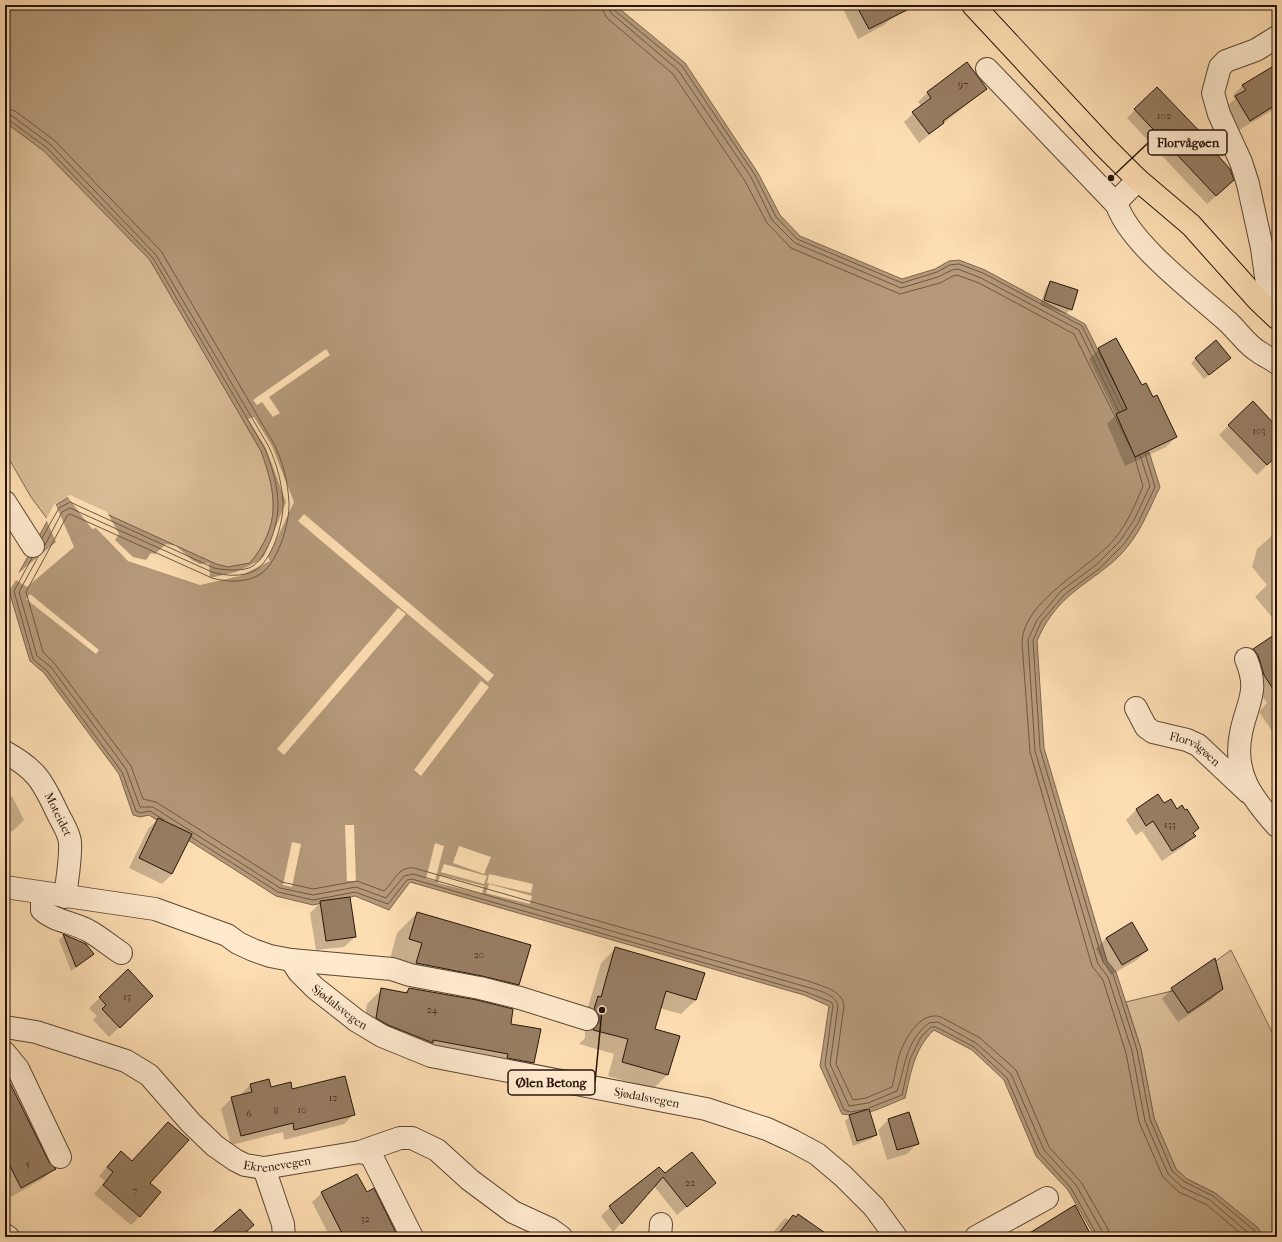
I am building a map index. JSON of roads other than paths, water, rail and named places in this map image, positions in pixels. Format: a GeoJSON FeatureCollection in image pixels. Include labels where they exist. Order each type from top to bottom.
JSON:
{"type":"FeatureCollection","features":[{"type":"Feature","properties":{"kind":"main road"},"geometry":{"type":"LineString","coordinates":[[973,5],[1138,180],[1191,225],[1274,315]]}},
{"type":"Feature","properties":{"kind":"street"},"geometry":{"type":"LineString","coordinates":[[1274,315],[1262,248],[1248,184],[1241,162],[1219,114],[1213,94],[1220,67],[1226,61],[1256,50],[1277,37]]}},
{"type":"Feature","properties":{"kind":"street"},"geometry":{"type":"LineString","coordinates":[[987,69],[1117,205],[1131,228],[1177,277],[1229,322],[1259,352],[1277,364]]}},
{"type":"Feature","properties":{"kind":"street"},"geometry":{"type":"LineString","coordinates":[[1117,205],[1119,199],[1138,180]]}},
{"type":"Feature","properties":{"kind":"street"},"geometry":{"type":"LineString","coordinates":[[5,502],[34,546]]}},
{"type":"Feature","properties":{"kind":"street","name":"Florvågøen"},"geometry":{"type":"LineString","coordinates":[[1246,659],[1253,674],[1253,695],[1241,733],[1240,759],[1241,773],[1252,796]]}},
{"type":"Feature","properties":{"kind":"street","name":"Florvågøen"},"geometry":{"type":"LineString","coordinates":[[1136,708],[1146,727],[1153,732],[1187,740],[1198,745],[1252,796],[1277,826]]}},
{"type":"Feature","properties":{"kind":"street","name":"Moteidet"},"geometry":{"type":"LineString","coordinates":[[5,752],[19,760],[42,781],[66,830],[70,840],[65,897]]}},
{"type":"Feature","properties":{"kind":"street"},"geometry":{"type":"LineString","coordinates":[[5,888],[155,909],[227,935],[238,943],[270,956],[291,960],[392,968],[410,975],[480,988],[520,998],[587,1018]]}},
{"type":"Feature","properties":{"kind":"street"},"geometry":{"type":"LineString","coordinates":[[42,894],[42,910],[49,917],[75,924],[89,931],[121,954]]}},
{"type":"Feature","properties":{"kind":"street","name":"Sjødalsvegen"},"geometry":{"type":"LineString","coordinates":[[291,960],[299,972],[316,988],[357,1021],[382,1036],[431,1056],[706,1109],[767,1129],[817,1154],[843,1176],[874,1207],[896,1237]]}},
{"type":"Feature","properties":{"kind":"street","name":"Ekrenevegen"},"geometry":{"type":"LineString","coordinates":[[5,1027],[36,1032],[126,1061],[149,1075],[191,1123],[215,1146],[245,1165],[264,1168],[360,1152],[400,1138],[412,1138],[437,1150],[470,1180],[513,1212],[550,1229],[561,1237]]}},
{"type":"Feature","properties":{"kind":"street"},"geometry":{"type":"LineString","coordinates":[[5,1053],[18,1069],[60,1157]]}},
{"type":"Feature","properties":{"kind":"street"},"geometry":{"type":"LineString","coordinates":[[360,1152],[369,1154],[373,1159],[412,1237]]}},
{"type":"Feature","properties":{"kind":"street"},"geometry":{"type":"LineString","coordinates":[[264,1168],[283,1224],[284,1237]]}},
{"type":"Feature","properties":{"kind":"street"},"geometry":{"type":"LineString","coordinates":[[976,1237],[1047,1198]]}},
{"type":"Feature","properties":{"kind":"water"},"geometry":{"type":"Polygon","coordinates":[[[5,5],[615,5],[685,63],[758,173],[780,215],[800,236],[902,279],[935,269],[949,261],[959,260],[985,270],[1085,324],[1150,455],[1160,487],[1142,525],[1128,546],[1115,560],[1076,590],[1059,606],[1043,628],[1037,641],[1044,748],[1107,961],[1116,972],[1141,1049],[1154,1118],[1176,1169],[1187,1179],[1215,1193],[1257,1227],[1264,1237],[1095,1237],[1068,1190],[1036,1156],[1004,1080],[972,1050],[934,1030],[927,1037],[914,1061],[905,1098],[866,1113],[850,1115],[842,1114],[820,1066],[829,1006],[804,995],[410,882],[389,910],[355,896],[313,905],[276,896],[149,815],[140,817],[133,815],[119,774],[44,673],[30,661],[9,591],[56,505],[69,497],[216,564],[228,567],[250,563],[260,549],[267,536],[271,522],[273,496],[261,451],[150,260],[44,151],[5,122],[5,5]]]}},
{"type":"Feature","properties":{"kind":"place","name":"Florvågøen"},"geometry":{"type":"Point","coordinates":[1111,178]}},
{"type":"Feature","properties":{"kind":"place","name":"Ølen Betong"},"geometry":{"type":"Point","coordinates":[602,1010]}}]}
